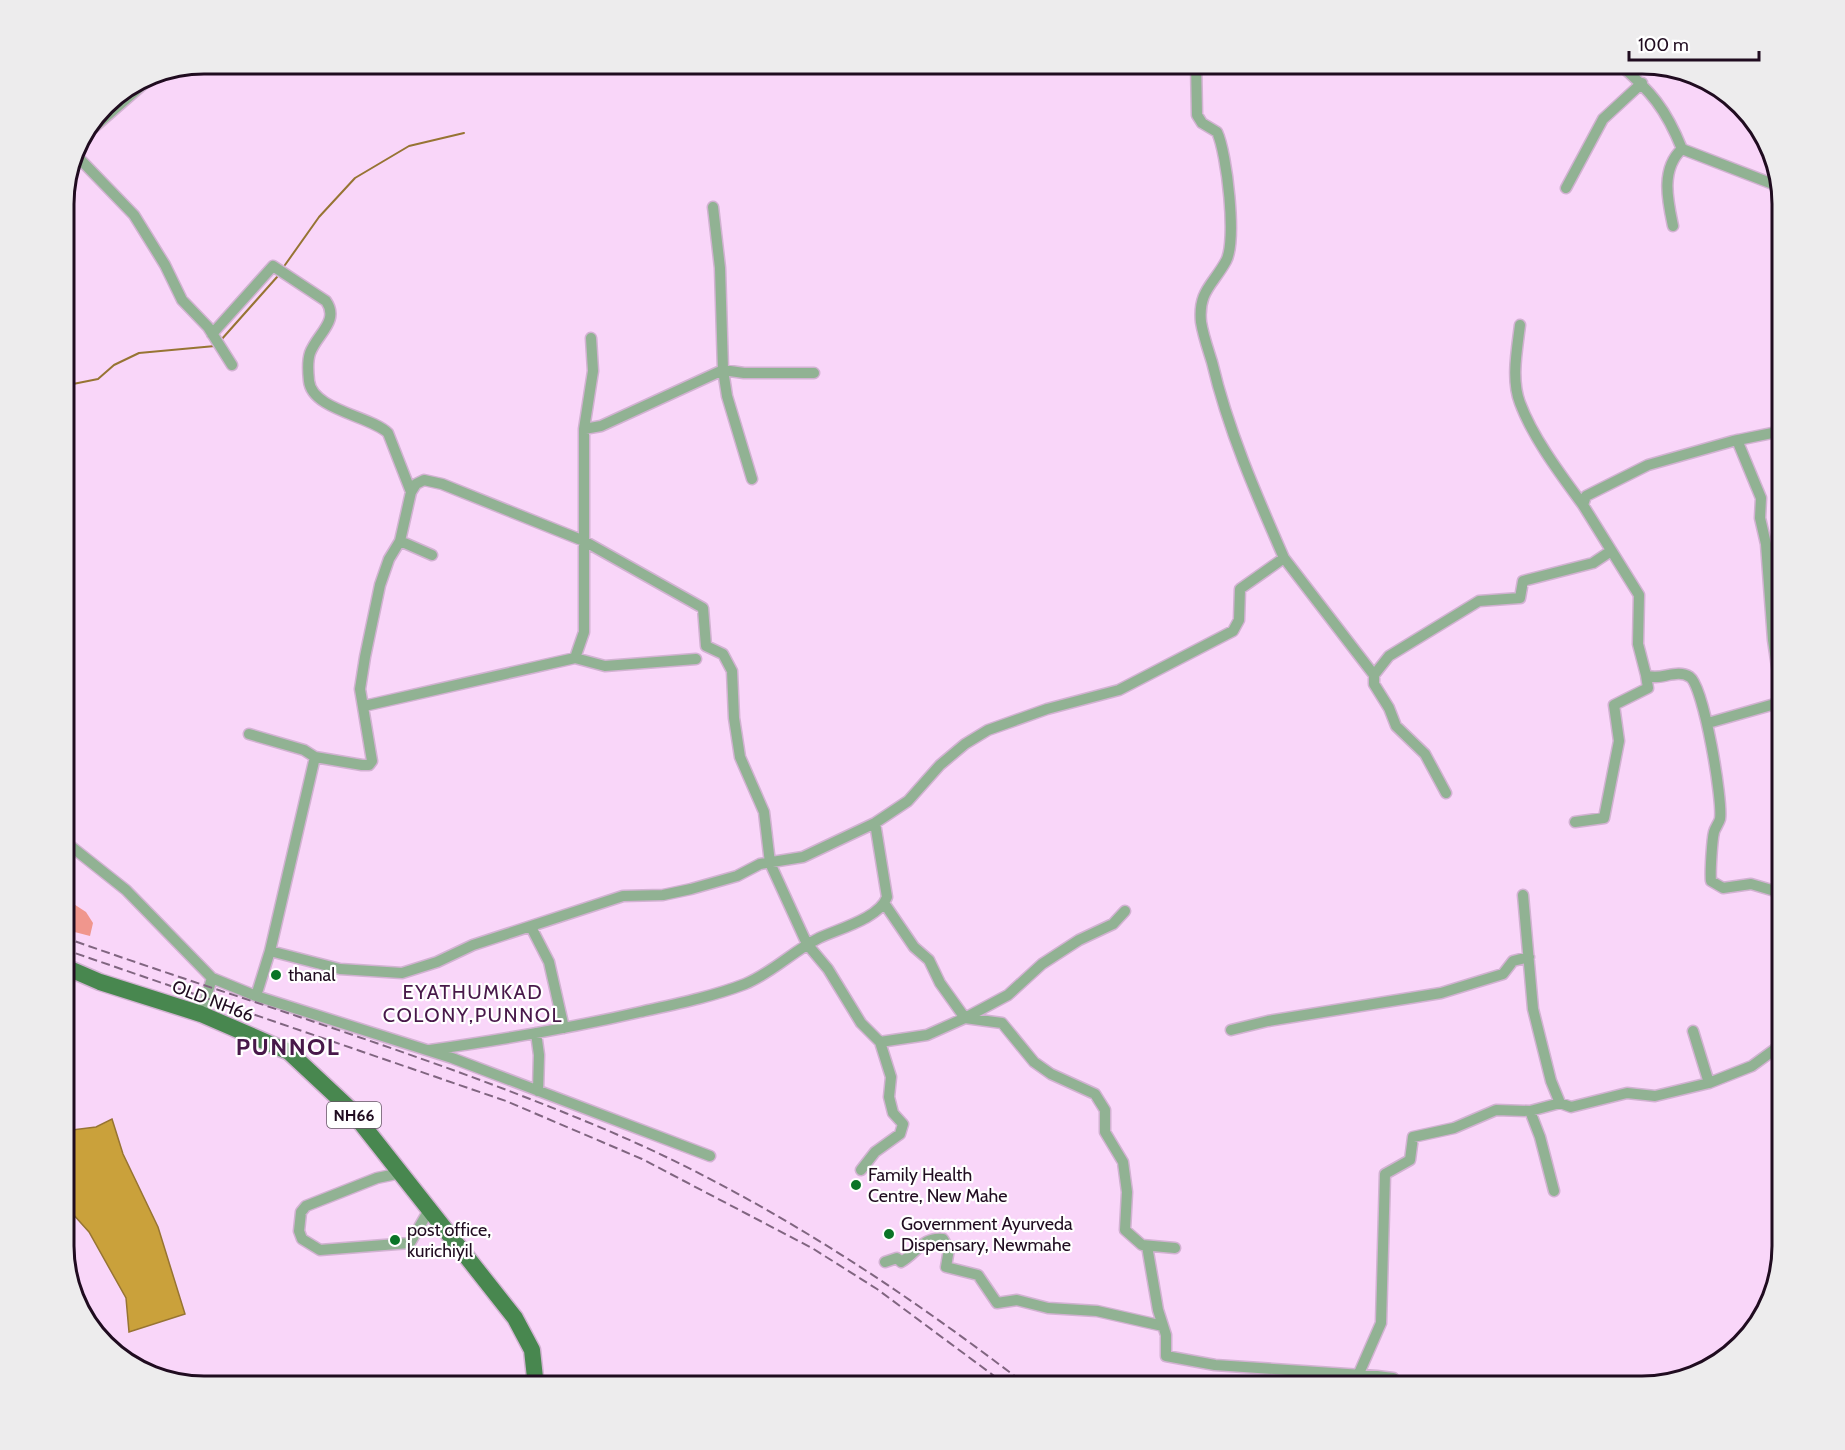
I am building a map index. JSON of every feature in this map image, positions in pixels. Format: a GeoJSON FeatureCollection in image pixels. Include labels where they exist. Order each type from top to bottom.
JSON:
{"type":"FeatureCollection","features":[{"type":"Feature","properties":{"kind":"main road","name":"OLD NH66"},"geometry":{"type":"LineString","coordinates":[[74,971],[100,982],[201,1014],[289,1052],[350,1110],[516,1318],[532,1350],[535,1376]]}},
{"type":"Feature","properties":{"kind":"street"},"geometry":{"type":"LineString","coordinates":[[1196,74],[1197,115],[1202,123],[1217,132],[1227,166],[1230,238],[1227,260],[1206,288],[1202,302],[1202,323],[1221,401],[1251,483],[1284,558],[1374,675],[1374,684],[1389,708],[1396,726],[1425,754],[1446,793]]}},
{"type":"Feature","properties":{"kind":"street"},"geometry":{"type":"LineString","coordinates":[[1631,74],[1642,83],[1669,116],[1682,149],[1770,183]]}},
{"type":"Feature","properties":{"kind":"street"},"geometry":{"type":"LineString","coordinates":[[1566,188],[1603,119],[1642,83]]}},
{"type":"Feature","properties":{"kind":"street"},"geometry":{"type":"LineString","coordinates":[[117,107],[129,96]]}},
{"type":"Feature","properties":{"kind":"street"},"geometry":{"type":"LineString","coordinates":[[1673,226],[1666,189],[1677,154],[1682,149]]}},
{"type":"Feature","properties":{"kind":"street"},"geometry":{"type":"LineString","coordinates":[[81,160],[134,215],[165,265],[182,300],[216,341],[232,366]]}},
{"type":"Feature","properties":{"kind":"street"},"geometry":{"type":"LineString","coordinates":[[713,207],[720,268],[723,370],[727,396],[752,479]]}},
{"type":"Feature","properties":{"kind":"street"},"geometry":{"type":"LineString","coordinates":[[216,341],[273,266],[326,301],[331,308],[332,317],[310,352],[309,385],[315,395],[350,417],[380,425],[388,433],[411,492]]}},
{"type":"Feature","properties":{"kind":"street"},"geometry":{"type":"LineString","coordinates":[[1520,326],[1515,370],[1519,402],[1554,465],[1583,505],[1639,595],[1638,644],[1648,688],[1614,705],[1619,741],[1604,818],[1575,822]]}},
{"type":"Feature","properties":{"kind":"street"},"geometry":{"type":"LineString","coordinates":[[575,658],[584,632],[584,429],[593,370],[591,338]]}},
{"type":"Feature","properties":{"kind":"street"},"geometry":{"type":"LineString","coordinates":[[584,429],[601,426],[723,370],[744,374],[814,373]]}},
{"type":"Feature","properties":{"kind":"street"},"geometry":{"type":"LineString","coordinates":[[1583,505],[1586,496],[1648,465],[1737,440],[1772,433]]}},
{"type":"Feature","properties":{"kind":"street"},"geometry":{"type":"LineString","coordinates":[[1737,440],[1761,498],[1760,518],[1766,544],[1772,626]]}},
{"type":"Feature","properties":{"kind":"street"},"geometry":{"type":"LineString","coordinates":[[249,734],[304,750],[315,757],[369,765],[372,755],[360,689],[373,615],[389,559],[400,541],[411,492],[416,484],[424,480],[442,484],[584,541],[703,608],[706,646],[723,654],[732,671],[734,718],[740,757],[764,812],[770,863],[807,944],[828,969],[861,1023],[880,1042],[891,1077],[889,1097],[893,1113],[903,1124],[900,1134],[875,1152],[861,1170]]}},
{"type":"Feature","properties":{"kind":"street"},"geometry":{"type":"LineString","coordinates":[[400,541],[432,555]]}},
{"type":"Feature","properties":{"kind":"street"},"geometry":{"type":"LineString","coordinates":[[1374,675],[1389,656],[1479,601],[1520,598],[1523,581],[1593,563],[1611,551]]}},
{"type":"Feature","properties":{"kind":"street"},"geometry":{"type":"LineString","coordinates":[[270,951],[340,969],[402,973],[623,896],[663,895],[691,889],[770,863],[803,857],[874,823],[908,801],[940,765],[965,744],[988,730],[1047,709],[1078,703],[1119,690],[1233,631],[1239,620],[1240,589],[1284,558]]}},
{"type":"Feature","properties":{"kind":"street"},"geometry":{"type":"LineString","coordinates":[[364,706],[575,658],[605,666],[696,659]]}},
{"type":"Feature","properties":{"kind":"street"},"geometry":{"type":"LineString","coordinates":[[1646,675],[1651,678],[1676,673],[1688,676],[1696,683],[1708,723],[1720,818],[1713,838],[1711,881],[1724,888],[1751,884],[1772,890]]}},
{"type":"Feature","properties":{"kind":"street"},"geometry":{"type":"LineString","coordinates":[[1708,723],[1772,704]]}},
{"type":"Feature","properties":{"kind":"street"},"geometry":{"type":"LineString","coordinates":[[256,996],[270,951],[315,757]]}},
{"type":"Feature","properties":{"kind":"street"},"geometry":{"type":"LineString","coordinates":[[429,1050],[564,1028],[700,1000],[748,983],[783,963],[807,944],[858,922],[884,903],[886,897],[874,823]]}},
{"type":"Feature","properties":{"kind":"street"},"geometry":{"type":"LineString","coordinates":[[74,849],[126,890],[139,906],[189,951],[212,978],[256,996],[429,1050],[710,1156]]}},
{"type":"Feature","properties":{"kind":"street"},"geometry":{"type":"LineString","coordinates":[[1523,895],[1533,1009],[1551,1081],[1560,1103]]}},
{"type":"Feature","properties":{"kind":"street"},"geometry":{"type":"LineString","coordinates":[[884,903],[914,947],[929,960],[940,983],[965,1018],[1002,1023],[1034,1062],[1051,1074],[1095,1094],[1105,1110],[1106,1132],[1123,1162],[1127,1192],[1125,1230],[1142,1245],[1175,1248]]}},
{"type":"Feature","properties":{"kind":"street"},"geometry":{"type":"LineString","coordinates":[[880,1042],[927,1035],[965,1018],[1008,995],[1042,964],[1079,940],[1113,924],[1125,911]]}},
{"type":"Feature","properties":{"kind":"street"},"geometry":{"type":"LineString","coordinates":[[531,927],[549,962],[564,1028]]}},
{"type":"Feature","properties":{"kind":"street"},"geometry":{"type":"LineString","coordinates":[[1231,1030],[1268,1021],[1441,993],[1503,974],[1514,962],[1529,957]]}},
{"type":"Feature","properties":{"kind":"street"},"geometry":{"type":"LineString","coordinates":[[201,1014],[212,978]]}},
{"type":"Feature","properties":{"kind":"street"},"geometry":{"type":"LineString","coordinates":[[1693,1031],[1709,1083]]}},
{"type":"Feature","properties":{"kind":"street"},"geometry":{"type":"LineString","coordinates":[[536,1033],[539,1055],[538,1091]]}},
{"type":"Feature","properties":{"kind":"street"},"geometry":{"type":"LineString","coordinates":[[1357,1375],[1381,1323],[1385,1174],[1410,1160],[1413,1137],[1454,1128],[1496,1110],[1530,1111],[1560,1103],[1572,1107],[1627,1093],[1655,1096],[1709,1083],[1752,1066],[1772,1051]]}},
{"type":"Feature","properties":{"kind":"street"},"geometry":{"type":"LineString","coordinates":[[1530,1111],[1540,1137],[1554,1191]]}},
{"type":"Feature","properties":{"kind":"street"},"geometry":{"type":"LineString","coordinates":[[400,1173],[377,1178],[306,1206],[301,1212],[299,1231],[302,1239],[320,1250],[410,1244],[429,1210]]}},
{"type":"Feature","properties":{"kind":"street"},"geometry":{"type":"LineString","coordinates":[[885,1262],[897,1258],[901,1262],[912,1256],[927,1241],[943,1239],[949,1249],[946,1267],[978,1275],[997,1303],[1017,1300],[1048,1308],[1097,1311],[1163,1326]]}},
{"type":"Feature","properties":{"kind":"street"},"geometry":{"type":"LineString","coordinates":[[1147,1246],[1166,1335],[1166,1356],[1215,1365],[1369,1376]]}},
{"type":"Feature","properties":{"kind":"shaded area"},"geometry":{"type":"Polygon","coordinates":[[[74,904],[86,912],[93,923],[90,936],[74,932],[74,904]]]}},
{"type":"Feature","properties":{"kind":"shaded area"},"geometry":{"type":"Polygon","coordinates":[[[112,1119],[123,1154],[158,1227],[185,1314],[129,1332],[126,1298],[89,1232],[74,1215],[74,1130],[96,1127],[112,1119]]]}},
{"type":"Feature","properties":{"kind":"waterway"},"geometry":{"type":"LineString","coordinates":[[285,265],[319,217],[355,178],[409,146],[464,133]]}},
{"type":"Feature","properties":{"kind":"waterway"},"geometry":{"type":"LineString","coordinates":[[221,340],[277,277]]}},
{"type":"Feature","properties":{"kind":"waterway"},"geometry":{"type":"LineString","coordinates":[[74,384],[98,379],[114,365],[139,353],[215,346]]}},
{"type":"Feature","properties":{"kind":"railway"},"geometry":{"type":"LineString","coordinates":[[74,941],[465,1075],[597,1126],[655,1152],[767,1210],[821,1242],[927,1312],[1014,1376]]}},
{"type":"Feature","properties":{"kind":"railway"},"geometry":{"type":"LineString","coordinates":[[74,953],[506,1101],[642,1159],[812,1248],[877,1289],[994,1376]]}},
{"type":"Feature","properties":{"kind":"place","name":"thanal"},"geometry":{"type":"Point","coordinates":[276,975]}},
{"type":"Feature","properties":{"kind":"place","name":"Family Health Centre, New Mahe"},"geometry":{"type":"Point","coordinates":[856,1185]}},
{"type":"Feature","properties":{"kind":"place","name":"Government Ayurveda Dispensary, Newmahe"},"geometry":{"type":"Point","coordinates":[889,1234]}},
{"type":"Feature","properties":{"kind":"place","name":"post office, kurichiyil"},"geometry":{"type":"Point","coordinates":[395,1240]}},
{"type":"Feature","properties":{"kind":"district","name":"EYATHUMKAD COLONY,PUNNOL"},"geometry":{"type":"Point","coordinates":[473,1004]}},
{"type":"Feature","properties":{"kind":"district","name":"PUNNOL"},"geometry":{"type":"Point","coordinates":[288,1046]}}]}
